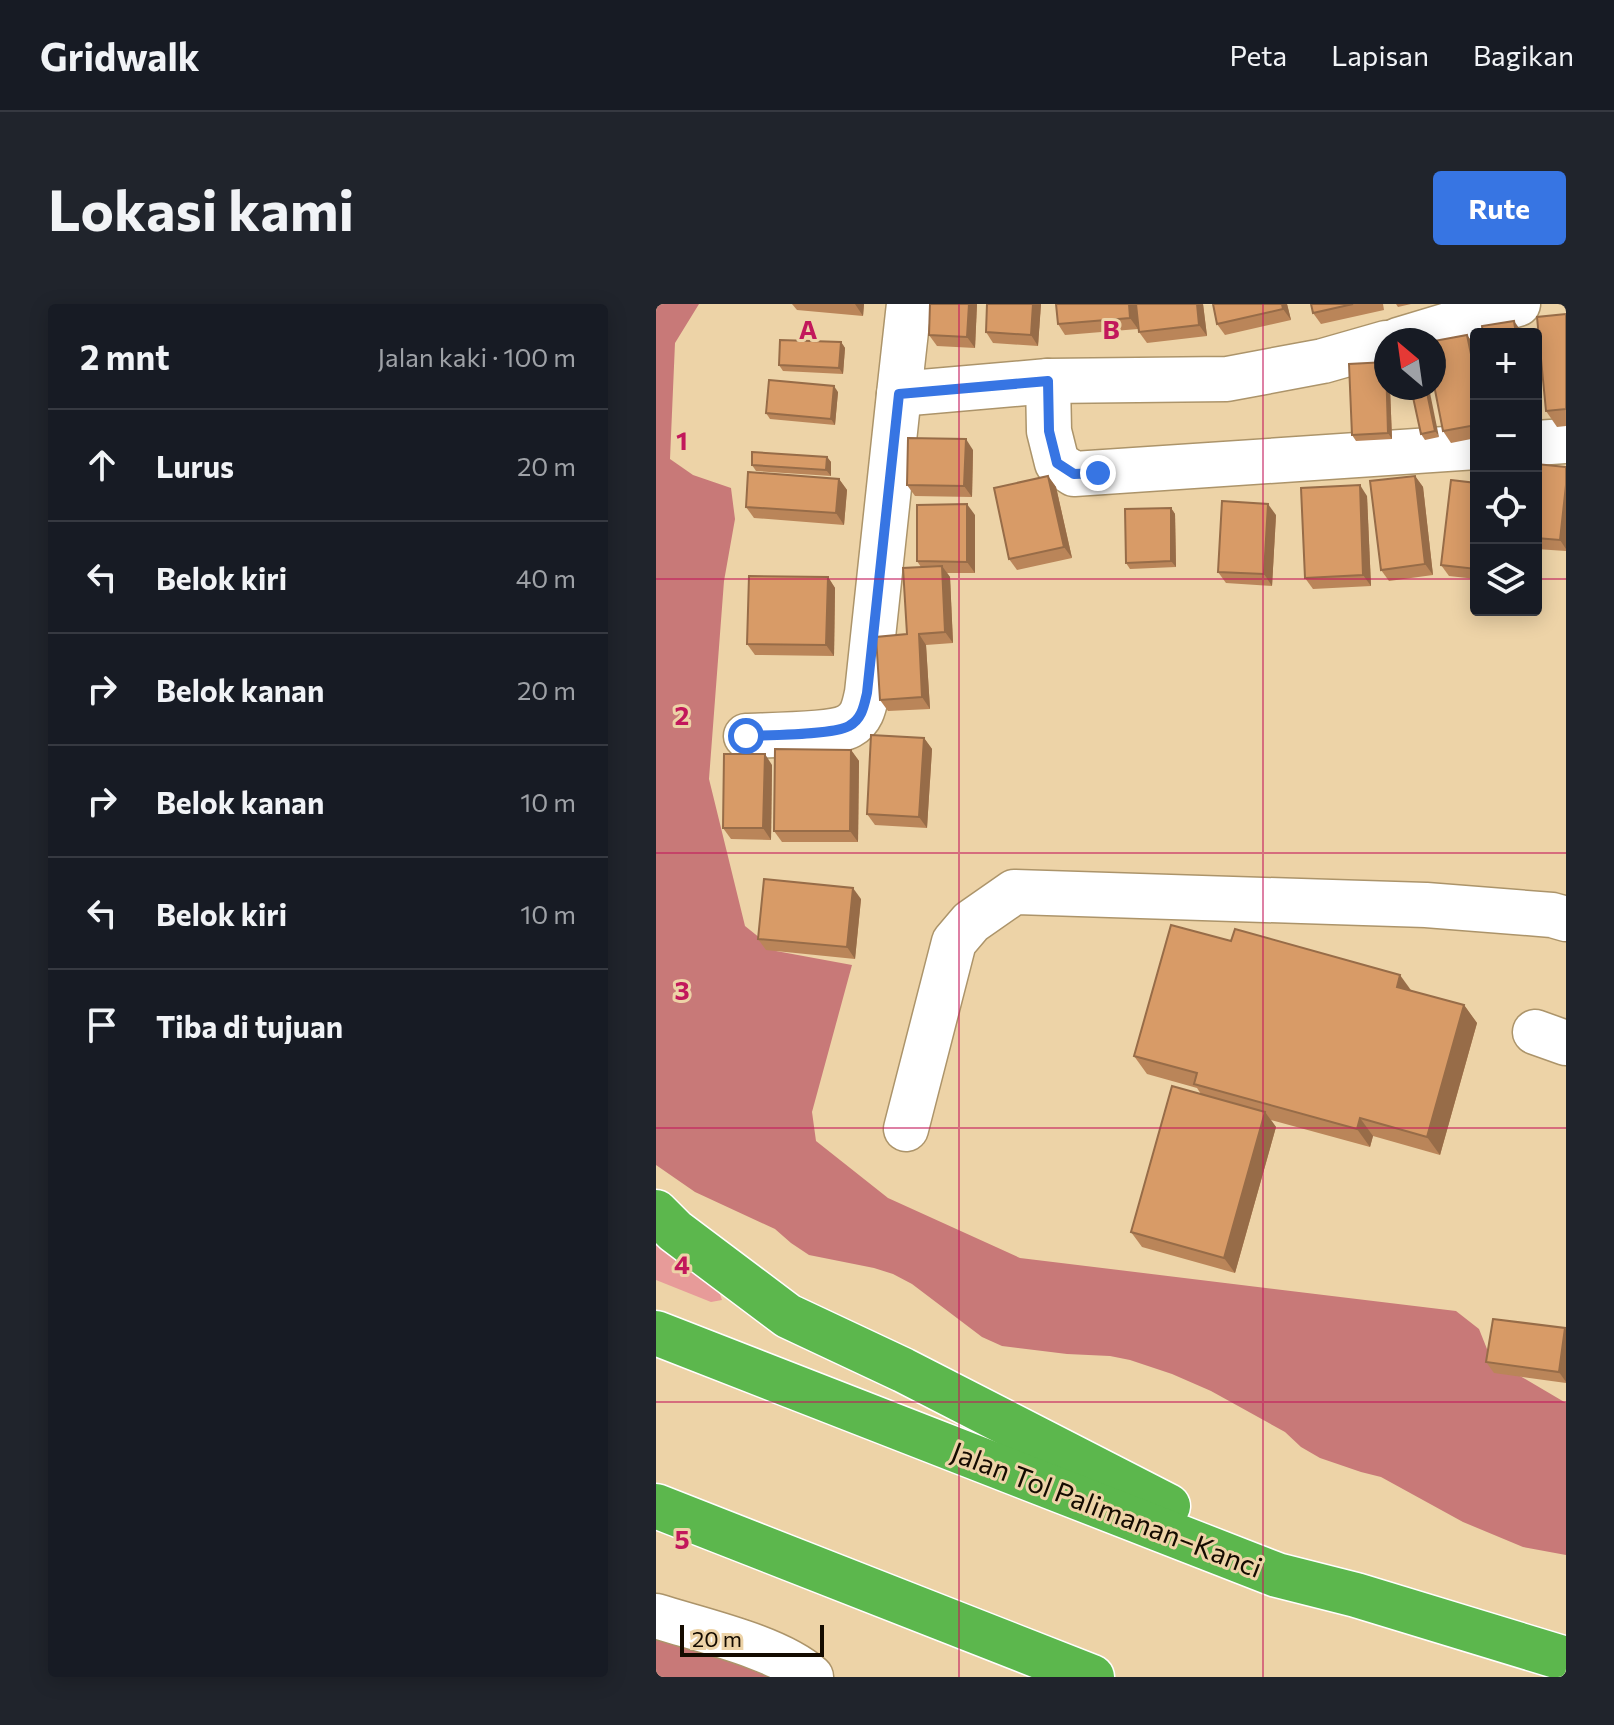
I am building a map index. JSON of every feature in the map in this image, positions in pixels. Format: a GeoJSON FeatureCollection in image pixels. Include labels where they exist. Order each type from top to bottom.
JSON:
{"type":"FeatureCollection","features":[{"type":"Feature","properties":{"kind":"highway"},"geometry":{"type":"LineString","coordinates":[[656,1212],[675,1231],[788,1316],[903,1370],[1161,1502],[1356,1595]]}},
{"type":"Feature","properties":{"kind":"highway","name":"Jalan Tol Palimanan–Kanci"},"geometry":{"type":"LineString","coordinates":[[656,1333],[1277,1575],[1356,1595],[1566,1659]]}},
{"type":"Feature","properties":{"kind":"highway"},"geometry":{"type":"LineString","coordinates":[[656,1506],[1092,1677]]}},
{"type":"Feature","properties":{"kind":"street"},"geometry":{"type":"LineString","coordinates":[[746,736],[831,731],[849,726],[862,714],[869,678],[909,304]]}},
{"type":"Feature","properties":{"kind":"street"},"geometry":{"type":"LineString","coordinates":[[1438,328],[1518,304]]}},
{"type":"Feature","properties":{"kind":"street"},"geometry":{"type":"LineString","coordinates":[[899,394],[1048,381],[1227,379],[1323,361],[1374,346]]}},
{"type":"Feature","properties":{"kind":"street"},"geometry":{"type":"LineString","coordinates":[[1048,381],[1049,431],[1057,463],[1074,474],[1470,447]]}},
{"type":"Feature","properties":{"kind":"street"},"geometry":{"type":"LineString","coordinates":[[1542,443],[1566,441]]}},
{"type":"Feature","properties":{"kind":"street"},"geometry":{"type":"LineString","coordinates":[[906,1129],[954,942],[971,922],[1014,892],[1426,905],[1552,915],[1566,919]]}},
{"type":"Feature","properties":{"kind":"street"},"geometry":{"type":"LineString","coordinates":[[656,1616],[764,1650],[800,1667],[811,1677]]}},
{"type":"Feature","properties":{"kind":"shaded area"},"geometry":{"type":"Polygon","coordinates":[[[656,304],[699,304],[675,343],[670,459],[693,475],[731,488],[735,519],[724,581],[709,779],[745,926],[776,951],[852,965],[812,1112],[816,1141],[888,1198],[1020,1258],[1456,1311],[1479,1329],[1491,1359],[1566,1403],[1566,1555],[1523,1547],[1463,1522],[1381,1477],[1320,1458],[1301,1447],[1285,1432],[1211,1391],[1172,1374],[1110,1356],[1002,1346],[982,1337],[912,1284],[893,1274],[809,1255],[775,1229],[695,1192],[656,1165],[656,304]]]}},
{"type":"Feature","properties":{"kind":"shaded area"},"geometry":{"type":"Polygon","coordinates":[[[656,1238],[719,1291],[722,1300],[711,1302],[656,1280],[656,1238]]]}},
{"type":"Feature","properties":{"kind":"shaded area"},"geometry":{"type":"Polygon","coordinates":[[[656,1634],[760,1671],[771,1677],[656,1677],[656,1634]]]}},
{"type":"Feature","properties":{"kind":"building"},"geometry":{"type":"Polygon","coordinates":[[[930,304],[969,304],[967,337],[929,335],[930,304]]]}},
{"type":"Feature","properties":{"kind":"building"},"geometry":{"type":"Polygon","coordinates":[[[987,304],[1033,304],[1031,335],[986,332],[987,304]]]}},
{"type":"Feature","properties":{"kind":"building"},"geometry":{"type":"Polygon","coordinates":[[[1056,304],[1129,304],[1130,318],[1058,324],[1056,304]]]}},
{"type":"Feature","properties":{"kind":"building"},"geometry":{"type":"Polygon","coordinates":[[[1136,304],[1197,304],[1199,325],[1139,332],[1136,304]]]}},
{"type":"Feature","properties":{"kind":"building"},"geometry":{"type":"Polygon","coordinates":[[[1213,304],[1282,304],[1283,309],[1217,324],[1213,304]]]}},
{"type":"Feature","properties":{"kind":"building"},"geometry":{"type":"Polygon","coordinates":[[[1311,304],[1353,304],[1313,313],[1311,304]]]}},
{"type":"Feature","properties":{"kind":"building"},"geometry":{"type":"Polygon","coordinates":[[[1566,314],[1566,409],[1546,411],[1542,328],[1538,328],[1537,317],[1566,314]]]}},
{"type":"Feature","properties":{"kind":"building"},"geometry":{"type":"Polygon","coordinates":[[[1514,321],[1515,328],[1482,328],[1514,321]]]}},
{"type":"Feature","properties":{"kind":"building"},"geometry":{"type":"Polygon","coordinates":[[[1467,335],[1470,349],[1470,426],[1443,431],[1437,400],[1446,400],[1446,339],[1467,335]]]}},
{"type":"Feature","properties":{"kind":"building"},"geometry":{"type":"Polygon","coordinates":[[[780,340],[841,342],[839,368],[779,365],[780,340]]]}},
{"type":"Feature","properties":{"kind":"building"},"geometry":{"type":"Polygon","coordinates":[[[1374,363],[1374,400],[1387,400],[1388,433],[1352,435],[1349,364],[1374,363]]]}},
{"type":"Feature","properties":{"kind":"building"},"geometry":{"type":"Polygon","coordinates":[[[769,380],[834,386],[831,419],[766,413],[769,380]]]}},
{"type":"Feature","properties":{"kind":"building"},"geometry":{"type":"Polygon","coordinates":[[[1414,400],[1429,400],[1435,431],[1421,434],[1414,400]]]}},
{"type":"Feature","properties":{"kind":"building"},"geometry":{"type":"Polygon","coordinates":[[[908,438],[966,439],[964,486],[907,485],[908,438]]]}},
{"type":"Feature","properties":{"kind":"building"},"geometry":{"type":"Polygon","coordinates":[[[752,452],[827,457],[826,470],[752,465],[752,452]]]}},
{"type":"Feature","properties":{"kind":"building"},"geometry":{"type":"Polygon","coordinates":[[[1542,465],[1566,467],[1560,540],[1542,538],[1542,465]]]}},
{"type":"Feature","properties":{"kind":"building"},"geometry":{"type":"Polygon","coordinates":[[[748,472],[839,479],[836,513],[746,507],[748,472]]]}},
{"type":"Feature","properties":{"kind":"building"},"geometry":{"type":"Polygon","coordinates":[[[1048,476],[1064,547],[1009,559],[994,488],[1048,476]]]}},
{"type":"Feature","properties":{"kind":"building"},"geometry":{"type":"Polygon","coordinates":[[[1415,476],[1425,564],[1381,570],[1370,481],[1415,476]]]}},
{"type":"Feature","properties":{"kind":"building"},"geometry":{"type":"Polygon","coordinates":[[[1451,480],[1470,482],[1470,568],[1441,565],[1451,480]]]}},
{"type":"Feature","properties":{"kind":"building"},"geometry":{"type":"Polygon","coordinates":[[[1360,485],[1363,575],[1305,578],[1301,488],[1360,485]]]}},
{"type":"Feature","properties":{"kind":"building"},"geometry":{"type":"Polygon","coordinates":[[[1222,501],[1268,504],[1264,574],[1218,572],[1222,501]]]}},
{"type":"Feature","properties":{"kind":"building"},"geometry":{"type":"Polygon","coordinates":[[[967,504],[967,562],[917,561],[917,505],[967,504]]]}},
{"type":"Feature","properties":{"kind":"building"},"geometry":{"type":"Polygon","coordinates":[[[1171,508],[1171,561],[1126,563],[1125,509],[1171,508]]]}},
{"type":"Feature","properties":{"kind":"building"},"geometry":{"type":"Polygon","coordinates":[[[942,566],[945,632],[919,634],[922,697],[880,700],[876,637],[907,634],[903,568],[942,566]]]}},
{"type":"Feature","properties":{"kind":"building"},"geometry":{"type":"Polygon","coordinates":[[[749,576],[828,577],[826,645],[747,644],[749,576]]]}},
{"type":"Feature","properties":{"kind":"building"},"geometry":{"type":"Polygon","coordinates":[[[871,735],[924,738],[919,817],[867,814],[871,735]]]}},
{"type":"Feature","properties":{"kind":"building"},"geometry":{"type":"Polygon","coordinates":[[[775,749],[851,750],[850,831],[774,831],[775,749]]]}},
{"type":"Feature","properties":{"kind":"building"},"geometry":{"type":"Polygon","coordinates":[[[724,754],[765,754],[763,828],[723,828],[724,754]]]}},
{"type":"Feature","properties":{"kind":"building"},"geometry":{"type":"Polygon","coordinates":[[[764,879],[853,888],[847,947],[758,939],[764,879]]]}},
{"type":"Feature","properties":{"kind":"building"},"geometry":{"type":"Polygon","coordinates":[[[1171,925],[1231,941],[1235,929],[1400,975],[1397,987],[1464,1005],[1427,1137],[1360,1118],[1357,1129],[1194,1084],[1197,1073],[1134,1056],[1171,925]]]}},
{"type":"Feature","properties":{"kind":"building"},"geometry":{"type":"Polygon","coordinates":[[[1172,1086],[1265,1112],[1224,1258],[1131,1232],[1172,1086]]]}},
{"type":"Feature","properties":{"kind":"building"},"geometry":{"type":"Polygon","coordinates":[[[1493,1319],[1565,1328],[1559,1372],[1486,1362],[1493,1319]]]}},
{"type":"Feature","properties":{"kind":"route"},"geometry":{"type":"LineString","coordinates":[[746,736],[831,731],[849,726],[862,714],[867,693],[899,394],[1048,381],[1049,431],[1057,463],[1074,474],[1098,473]]}}]}
